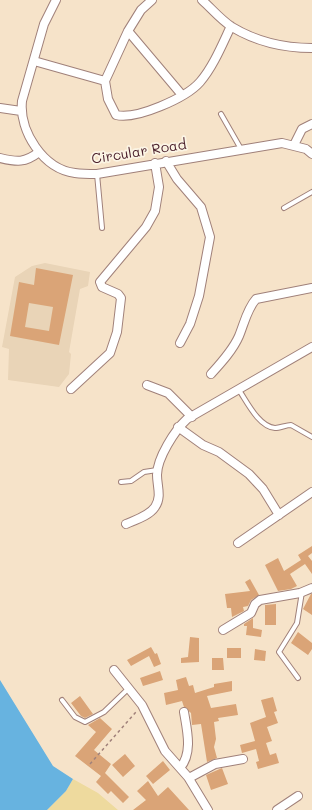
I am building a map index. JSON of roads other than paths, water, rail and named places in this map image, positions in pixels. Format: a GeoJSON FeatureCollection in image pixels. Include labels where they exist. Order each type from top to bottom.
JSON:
{"type":"FeatureCollection","features":[{"type":"Feature","properties":{"kind":"street","name":"Circular Road"},"geometry":{"type":"LineString","coordinates":[[56,0],[44,24],[21,111],[26,130],[39,152],[49,161],[65,170],[75,173],[97,174],[166,161],[282,143],[306,149],[312,154]]}},
{"type":"Feature","properties":{"kind":"street"},"geometry":{"type":"LineString","coordinates":[[152,0],[141,10],[128,31],[105,81],[108,98],[112,109],[115,114],[119,116],[129,116],[157,108],[182,95],[201,81],[232,26]]}},
{"type":"Feature","properties":{"kind":"street"},"geometry":{"type":"LineString","coordinates":[[202,0],[232,26],[274,45],[291,48],[312,48]]}},
{"type":"Feature","properties":{"kind":"street"},"geometry":{"type":"LineString","coordinates":[[128,31],[182,95]]}},
{"type":"Feature","properties":{"kind":"street"},"geometry":{"type":"LineString","coordinates":[[34,61],[105,81]]}},
{"type":"Feature","properties":{"kind":"street"},"geometry":{"type":"LineString","coordinates":[[0,108],[21,111]]}},
{"type":"Feature","properties":{"kind":"street"},"geometry":{"type":"LineString","coordinates":[[294,145],[302,129],[312,124]]}},
{"type":"Feature","properties":{"kind":"street"},"geometry":{"type":"LineString","coordinates":[[0,158],[23,161],[29,160],[39,152]]}},
{"type":"Feature","properties":{"kind":"street"},"geometry":{"type":"LineString","coordinates":[[166,161],[177,179],[201,207],[210,236],[199,296],[190,324],[180,342]]}},
{"type":"Feature","properties":{"kind":"street"},"geometry":{"type":"LineString","coordinates":[[71,389],[106,359],[118,332],[121,298],[118,294],[102,286],[100,282],[146,227],[155,211],[159,187],[156,163]]}},
{"type":"Feature","properties":{"kind":"street"},"geometry":{"type":"LineString","coordinates":[[211,374],[225,358],[239,337],[243,324],[256,299],[312,288]]}},
{"type":"Feature","properties":{"kind":"street"},"geometry":{"type":"LineString","coordinates":[[126,524],[150,513],[156,507],[160,496],[158,486],[158,470],[172,436],[178,427],[192,417],[312,347]]}},
{"type":"Feature","properties":{"kind":"street"},"geometry":{"type":"LineString","coordinates":[[147,385],[168,393],[192,417]]}},
{"type":"Feature","properties":{"kind":"street"},"geometry":{"type":"LineString","coordinates":[[178,427],[203,445],[219,452],[249,474],[263,490],[279,515]]}},
{"type":"Feature","properties":{"kind":"street"},"geometry":{"type":"LineString","coordinates":[[238,543],[312,492]]}},
{"type":"Feature","properties":{"kind":"street"},"geometry":{"type":"LineString","coordinates":[[223,630],[251,613],[255,604],[260,600],[302,592],[312,588]]}},
{"type":"Feature","properties":{"kind":"street"},"geometry":{"type":"LineString","coordinates":[[114,670],[142,705],[165,751],[189,778],[208,810]]}},
{"type":"Feature","properties":{"kind":"street"},"geometry":{"type":"LineString","coordinates":[[180,768],[186,761],[188,747],[184,712]]}},
{"type":"Feature","properties":{"kind":"street"},"geometry":{"type":"LineString","coordinates":[[189,778],[215,764],[243,760]]}},
{"type":"Feature","properties":{"kind":"street"},"geometry":{"type":"LineString","coordinates":[[277,810],[298,796]]}},
{"type":"Feature","properties":{"kind":"lane"},"geometry":{"type":"LineString","coordinates":[[221,114],[241,150]]}},
{"type":"Feature","properties":{"kind":"lane"},"geometry":{"type":"LineString","coordinates":[[97,174],[102,228]]}},
{"type":"Feature","properties":{"kind":"lane"},"geometry":{"type":"LineString","coordinates":[[284,208],[312,192]]}},
{"type":"Feature","properties":{"kind":"lane"},"geometry":{"type":"LineString","coordinates":[[239,390],[262,422],[276,428],[291,425],[312,437]]}},
{"type":"Feature","properties":{"kind":"lane"},"geometry":{"type":"LineString","coordinates":[[121,482],[131,481],[144,472],[158,470]]}},
{"type":"Feature","properties":{"kind":"lane"},"geometry":{"type":"LineString","coordinates":[[298,678],[279,652],[297,623],[302,592]]}},
{"type":"Feature","properties":{"kind":"lane"},"geometry":{"type":"LineString","coordinates":[[62,700],[75,717],[85,722],[104,712],[129,688]]}},
{"type":"Feature","properties":{"kind":"water"},"geometry":{"type":"Polygon","coordinates":[[[0,680],[53,766],[73,779],[66,791],[47,810],[0,810],[0,680]]]}}]}
